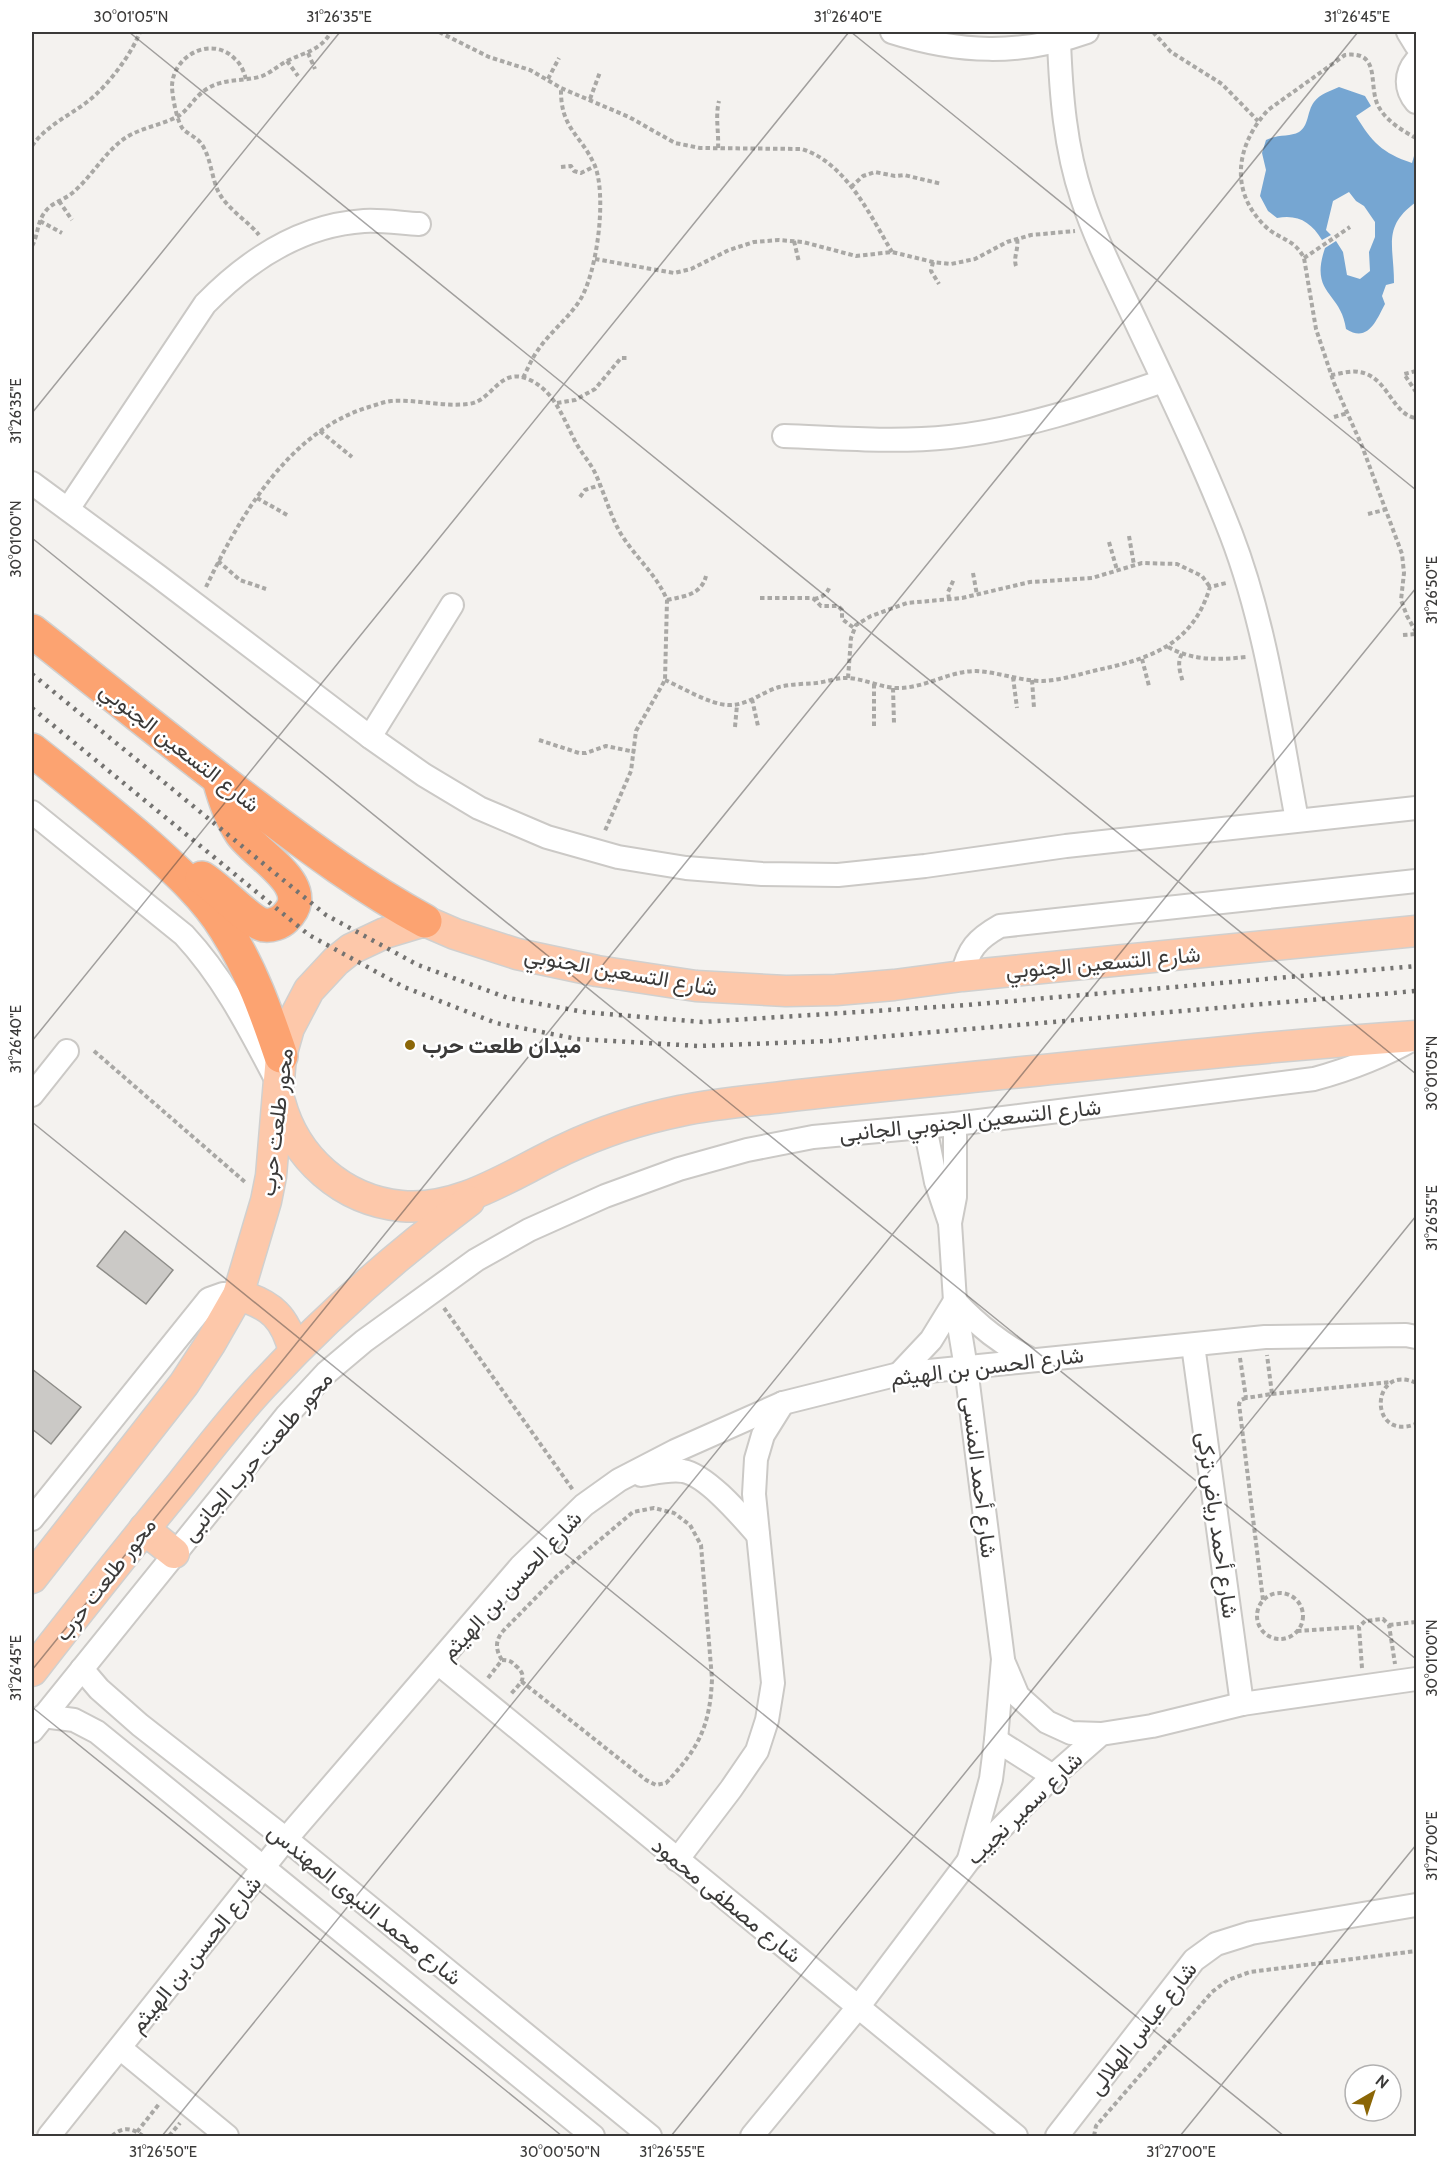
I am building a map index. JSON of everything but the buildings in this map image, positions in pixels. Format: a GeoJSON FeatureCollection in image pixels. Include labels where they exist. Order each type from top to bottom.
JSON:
{"type":"FeatureCollection","features":[{"type":"Feature","properties":{"kind":"highway","name":"شارع التسعين الجنوبي"},"geometry":{"type":"LineString","coordinates":[[32,631],[219,779],[357,881],[425,921]]}},
{"type":"Feature","properties":{"kind":"highway"},"geometry":{"type":"LineString","coordinates":[[32,750],[119,820],[177,871],[204,899],[244,959],[262,1002],[279,1078]]}},
{"type":"Feature","properties":{"kind":"highway"},"geometry":{"type":"LineString","coordinates":[[177,871],[191,874],[212,884],[249,916],[264,925],[280,923],[293,911],[296,894],[289,879],[255,849],[242,834],[224,798],[219,779]]}},
{"type":"Feature","properties":{"kind":"main road","name":"شارع التسعين الجنوبي"},"geometry":{"type":"LineString","coordinates":[[425,921],[455,934],[517,954],[608,973],[696,986],[786,991],[894,985],[962,976],[1416,931]]}},
{"type":"Feature","properties":{"kind":"main road","name":"محور طلعت حرب"},"geometry":{"type":"LineString","coordinates":[[32,1578],[184,1384],[238,1295],[266,1201],[271,1176],[279,1078],[289,1028],[309,990],[336,961],[368,940],[425,921]]}},
{"type":"Feature","properties":{"kind":"main road"},"geometry":{"type":"LineString","coordinates":[[279,1078],[289,1128],[312,1162],[335,1182],[362,1196],[381,1203],[421,1207],[463,1198],[567,1148],[600,1135],[639,1122],[689,1110],[818,1093],[1193,1055],[1416,1036]]}},
{"type":"Feature","properties":{"kind":"main road","name":"محور طلعت حرب"},"geometry":{"type":"LineString","coordinates":[[32,1671],[261,1386],[381,1271],[420,1238],[487,1188]]}},
{"type":"Feature","properties":{"kind":"main road"},"geometry":{"type":"LineString","coordinates":[[238,1295],[262,1304],[282,1320],[290,1335],[294,1352]]}},
{"type":"Feature","properties":{"kind":"main road"},"geometry":{"type":"LineString","coordinates":[[144,1529],[174,1553]]}},
{"type":"Feature","properties":{"kind":"street"},"geometry":{"type":"LineString","coordinates":[[892,32],[925,42],[965,49],[1006,49],[1059,41],[1087,32]]}},
{"type":"Feature","properties":{"kind":"street"},"geometry":{"type":"LineString","coordinates":[[1408,32],[1416,45]]}},
{"type":"Feature","properties":{"kind":"street"},"geometry":{"type":"LineString","coordinates":[[1059,41],[1060,87],[1065,129],[1082,197],[1094,229],[1210,482],[1246,578],[1265,656],[1297,820]]}},
{"type":"Feature","properties":{"kind":"street"},"geometry":{"type":"LineString","coordinates":[[1416,61],[1407,78],[1408,88],[1416,102]]}},
{"type":"Feature","properties":{"kind":"street"},"geometry":{"type":"LineString","coordinates":[[68,509],[205,304],[232,278],[272,250],[301,236],[364,221],[419,224]]}},
{"type":"Feature","properties":{"kind":"street"},"geometry":{"type":"LineString","coordinates":[[784,436],[899,440],[949,437],[1048,419],[1163,381]]}},
{"type":"Feature","properties":{"kind":"street"},"geometry":{"type":"LineString","coordinates":[[32,483],[369,738],[424,775],[479,808],[547,837],[618,857],[686,868],[762,874],[838,875],[925,866],[1066,846],[1416,808]]}},
{"type":"Feature","properties":{"kind":"street"},"geometry":{"type":"LineString","coordinates":[[369,738],[452,605]]}},
{"type":"Feature","properties":{"kind":"street"},"geometry":{"type":"LineString","coordinates":[[32,812],[165,918],[190,942],[233,998],[279,1078]]}},
{"type":"Feature","properties":{"kind":"street"},"geometry":{"type":"LineString","coordinates":[[962,976],[966,960],[973,947],[984,935],[1000,926],[1416,881]]}},
{"type":"Feature","properties":{"kind":"street","name":"شارع التسعين الجنوبي الجانبى"},"geometry":{"type":"LineString","coordinates":[[529,1230],[616,1192],[679,1169],[747,1150],[813,1137],[955,1124],[1314,1079],[1350,1070],[1385,1056],[1416,1036]]}},
{"type":"Feature","properties":{"kind":"street"},"geometry":{"type":"LineString","coordinates":[[32,1093],[67,1051]]}},
{"type":"Feature","properties":{"kind":"street","name":"شارع أحمد المنسى"},"geometry":{"type":"LineString","coordinates":[[950,1223],[955,1197],[955,1124]]}},
{"type":"Feature","properties":{"kind":"street","name":"شارع أحمد المنسى"},"geometry":{"type":"LineString","coordinates":[[925,1127],[936,1182],[950,1223],[956,1301],[1003,1659],[991,1779],[969,1860]]}},
{"type":"Feature","properties":{"kind":"street","name":"محور طلعت حرب الجانبى"},"geometry":{"type":"LineString","coordinates":[[37,1724],[287,1415],[326,1373],[364,1341],[476,1260],[529,1230]]}},
{"type":"Feature","properties":{"kind":"street"},"geometry":{"type":"LineString","coordinates":[[32,1520],[209,1299],[223,1294],[238,1295]]}},
{"type":"Feature","properties":{"kind":"street"},"geometry":{"type":"LineString","coordinates":[[899,1374],[931,1340],[956,1301],[1006,1347],[1032,1360]]}},
{"type":"Feature","properties":{"kind":"street","name":"شارع الحسن بن الهيثم"},"geometry":{"type":"LineString","coordinates":[[49,2136],[286,1839],[521,1566],[584,1505],[619,1479],[675,1451],[783,1403],[899,1374],[1264,1337],[1406,1335],[1416,1337]]}},
{"type":"Feature","properties":{"kind":"street","name":"شارع أحمد رياض تركى"},"geometry":{"type":"LineString","coordinates":[[1193,1345],[1242,1704]]}},
{"type":"Feature","properties":{"kind":"street"},"geometry":{"type":"LineString","coordinates":[[677,1860],[757,1751],[767,1720],[773,1683],[754,1494],[756,1459],[763,1435],[783,1403]]}},
{"type":"Feature","properties":{"kind":"street"},"geometry":{"type":"LineString","coordinates":[[619,1479],[668,1470],[685,1472],[704,1482],[758,1534]]}},
{"type":"Feature","properties":{"kind":"street","name":"شارع أحمد المنسى"},"geometry":{"type":"LineString","coordinates":[[1003,1659],[1018,1696],[1047,1722],[1071,1733],[1101,1734]]}},
{"type":"Feature","properties":{"kind":"street","name":"شارع مصطفى محمود"},"geometry":{"type":"LineString","coordinates":[[438,1663],[474,1695],[1016,2136]]}},
{"type":"Feature","properties":{"kind":"street","name":"شارع محمد النبوى المهندس"},"geometry":{"type":"LineString","coordinates":[[82,1669],[99,1689],[140,1725],[286,1839],[650,2136]]}},
{"type":"Feature","properties":{"kind":"street","name":"شارع سمير نجيب"},"geometry":{"type":"LineString","coordinates":[[752,2136],[859,2006],[969,1860],[1053,1776],[1101,1734],[1152,1726],[1242,1704],[1363,1689],[1407,1681]]}},
{"type":"Feature","properties":{"kind":"street","name":"شارع محمد النبوى المهندس"},"geometry":{"type":"LineString","coordinates":[[37,1724],[74,1720],[97,1732],[593,2136]]}},
{"type":"Feature","properties":{"kind":"street"},"geometry":{"type":"LineString","coordinates":[[996,1740],[1053,1776]]}},
{"type":"Feature","properties":{"kind":"street","name":"شارع عباس الهلالى"},"geometry":{"type":"LineString","coordinates":[[1057,2136],[1194,1960],[1216,1944],[1251,1933],[1416,1905]]}},
{"type":"Feature","properties":{"kind":"street"},"geometry":{"type":"LineString","coordinates":[[120,2048],[226,2136]]}},
{"type":"Feature","properties":{"kind":"path"},"geometry":{"type":"LineString","coordinates":[[32,146],[49,127],[98,92],[135,44],[140,32]]}},
{"type":"Feature","properties":{"kind":"path"},"geometry":{"type":"LineString","coordinates":[[32,246],[37,237],[40,221],[51,206],[69,195],[85,180],[120,141],[146,127],[178,116],[201,92],[212,86],[263,76],[287,61],[308,53],[321,45],[332,32]]}},
{"type":"Feature","properties":{"kind":"path"},"geometry":{"type":"LineString","coordinates":[[440,32],[489,57],[530,70],[561,88],[590,99],[687,147],[802,149],[816,154],[832,166],[851,188],[892,252]]}},
{"type":"Feature","properties":{"kind":"path"},"geometry":{"type":"LineString","coordinates":[[1153,32],[1171,52],[1222,84],[1258,121]]}},
{"type":"Feature","properties":{"kind":"path"},"geometry":{"type":"LineString","coordinates":[[246,79],[235,59],[224,51],[211,48],[198,50],[178,65],[173,77],[174,99],[182,129],[197,138],[204,147],[219,192],[225,202],[252,227],[272,250]]}},
{"type":"Feature","properties":{"kind":"path"},"geometry":{"type":"LineString","coordinates":[[308,53],[315,69]]}},
{"type":"Feature","properties":{"kind":"path"},"geometry":{"type":"LineString","coordinates":[[1403,634],[1416,633],[1401,600],[1404,573],[1402,554],[1331,375],[1316,329],[1304,258],[1300,249],[1293,242],[1267,228],[1254,214],[1246,197],[1241,177],[1241,158],[1247,138],[1268,110],[1345,55],[1357,53],[1364,57],[1370,65],[1374,80],[1374,97],[1380,109],[1404,131],[1416,138]]}},
{"type":"Feature","properties":{"kind":"path"},"geometry":{"type":"LineString","coordinates":[[548,79],[559,58]]}},
{"type":"Feature","properties":{"kind":"path"},"geometry":{"type":"LineString","coordinates":[[287,61],[298,76]]}},
{"type":"Feature","properties":{"kind":"path"},"geometry":{"type":"LineString","coordinates":[[590,99],[600,72]]}},
{"type":"Feature","properties":{"kind":"path"},"geometry":{"type":"LineString","coordinates":[[523,378],[539,349],[581,299],[595,259],[600,211],[599,185],[595,166],[567,123],[561,106],[561,88]]}},
{"type":"Feature","properties":{"kind":"path"},"geometry":{"type":"LineString","coordinates":[[718,148],[719,132],[715,119],[719,101]]}},
{"type":"Feature","properties":{"kind":"path"},"geometry":{"type":"LineString","coordinates":[[561,167],[571,166],[574,171],[581,173],[595,166]]}},
{"type":"Feature","properties":{"kind":"path"},"geometry":{"type":"LineString","coordinates":[[851,188],[863,176],[875,172],[895,176],[904,175],[942,184]]}},
{"type":"Feature","properties":{"kind":"path"},"geometry":{"type":"LineString","coordinates":[[59,201],[72,220]]}},
{"type":"Feature","properties":{"kind":"path"},"geometry":{"type":"LineString","coordinates":[[40,221],[62,234]]}},
{"type":"Feature","properties":{"kind":"path"},"geometry":{"type":"LineString","coordinates":[[1304,258],[1350,227]]}},
{"type":"Feature","properties":{"kind":"path"},"geometry":{"type":"LineString","coordinates":[[595,259],[674,273],[691,269],[729,250],[754,242],[779,240],[794,241],[856,256],[892,252],[951,264],[975,259],[1007,242],[1031,235],[1094,229]]}},
{"type":"Feature","properties":{"kind":"path"},"geometry":{"type":"LineString","coordinates":[[1016,266],[1014,261],[1019,247],[1017,239]]}},
{"type":"Feature","properties":{"kind":"path"},"geometry":{"type":"LineString","coordinates":[[794,241],[799,262]]}},
{"type":"Feature","properties":{"kind":"path"},"geometry":{"type":"LineString","coordinates":[[933,262],[931,271],[939,284]]}},
{"type":"Feature","properties":{"kind":"path"},"geometry":{"type":"LineString","coordinates":[[557,403],[575,400],[595,389],[621,358],[629,358]]}},
{"type":"Feature","properties":{"kind":"path"},"geometry":{"type":"LineString","coordinates":[[1416,371],[1404,374],[1416,392]]}},
{"type":"Feature","properties":{"kind":"path"},"geometry":{"type":"LineString","coordinates":[[1331,375],[1359,372],[1374,377],[1401,410],[1408,416],[1416,418]]}},
{"type":"Feature","properties":{"kind":"path"},"geometry":{"type":"LineString","coordinates":[[196,606],[218,561],[257,498],[293,454],[320,431],[353,412],[389,401],[468,404],[482,397],[502,380],[515,376],[530,380],[557,403],[600,485],[611,517],[622,536],[662,589],[667,600],[665,680],[636,731],[635,752],[625,789],[596,851]]}},
{"type":"Feature","properties":{"kind":"path"},"geometry":{"type":"LineString","coordinates":[[1334,417],[1348,413]]}},
{"type":"Feature","properties":{"kind":"path"},"geometry":{"type":"LineString","coordinates":[[320,431],[352,458]]}},
{"type":"Feature","properties":{"kind":"path"},"geometry":{"type":"LineString","coordinates":[[580,497],[585,490],[600,485]]}},
{"type":"Feature","properties":{"kind":"path"},"geometry":{"type":"LineString","coordinates":[[257,498],[289,516]]}},
{"type":"Feature","properties":{"kind":"path"},"geometry":{"type":"LineString","coordinates":[[1368,514],[1384,510]]}},
{"type":"Feature","properties":{"kind":"path"},"geometry":{"type":"LineString","coordinates":[[1129,536],[1134,565]]}},
{"type":"Feature","properties":{"kind":"path"},"geometry":{"type":"LineString","coordinates":[[1109,542],[1117,570]]}},
{"type":"Feature","properties":{"kind":"path"},"geometry":{"type":"LineString","coordinates":[[218,561],[240,580],[266,589]]}},
{"type":"Feature","properties":{"kind":"path"},"geometry":{"type":"LineString","coordinates":[[848,678],[854,628],[870,616],[908,603],[977,595],[1030,582],[1092,578],[1134,565],[1162,562],[1177,564],[1202,576],[1210,586]]}},
{"type":"Feature","properties":{"kind":"path"},"geometry":{"type":"LineString","coordinates":[[973,573],[977,595]]}},
{"type":"Feature","properties":{"kind":"path"},"geometry":{"type":"LineString","coordinates":[[667,600],[699,590],[706,576]]}},
{"type":"Feature","properties":{"kind":"path"},"geometry":{"type":"LineString","coordinates":[[1210,586],[1246,578]]}},
{"type":"Feature","properties":{"kind":"path"},"geometry":{"type":"LineString","coordinates":[[949,599],[948,592],[954,579]]}},
{"type":"Feature","properties":{"kind":"path"},"geometry":{"type":"LineString","coordinates":[[760,598],[814,599],[827,593],[830,586]]}},
{"type":"Feature","properties":{"kind":"path"},"geometry":{"type":"LineString","coordinates":[[665,680],[718,703],[737,705],[780,687],[848,678],[893,688],[912,688],[958,673],[976,671],[1032,680],[1056,679],[1142,659],[1168,647],[1196,620],[1205,604],[1210,586]]}},
{"type":"Feature","properties":{"kind":"path"},"geometry":{"type":"LineString","coordinates":[[814,599],[821,606],[841,608],[843,619],[854,628]]}},
{"type":"Feature","properties":{"kind":"path"},"geometry":{"type":"LineString","coordinates":[[1168,647],[1198,659],[1265,656]]}},
{"type":"Feature","properties":{"kind":"path"},"geometry":{"type":"LineString","coordinates":[[1182,654],[1179,664],[1183,683]]}},
{"type":"Feature","properties":{"kind":"path"},"geometry":{"type":"LineString","coordinates":[[1142,659],[1149,686]]}},
{"type":"Feature","properties":{"kind":"path"},"geometry":{"type":"LineString","coordinates":[[1013,677],[1017,708]]}},
{"type":"Feature","properties":{"kind":"path"},"geometry":{"type":"LineString","coordinates":[[1032,680],[1034,708]]}},
{"type":"Feature","properties":{"kind":"path"},"geometry":{"type":"LineString","coordinates":[[874,684],[874,726]]}},
{"type":"Feature","properties":{"kind":"path"},"geometry":{"type":"LineString","coordinates":[[893,688],[894,723]]}},
{"type":"Feature","properties":{"kind":"path"},"geometry":{"type":"LineString","coordinates":[[752,699],[758,726]]}},
{"type":"Feature","properties":{"kind":"path"},"geometry":{"type":"LineString","coordinates":[[735,727],[737,705]]}},
{"type":"Feature","properties":{"kind":"path"},"geometry":{"type":"LineString","coordinates":[[539,740],[579,753],[606,746],[635,752]]}},
{"type":"Feature","properties":{"kind":"path"},"geometry":{"type":"LineString","coordinates":[[94,1051],[266,1201]]}},
{"type":"Feature","properties":{"kind":"path"},"geometry":{"type":"LineString","coordinates":[[432,1292],[584,1505]]}},
{"type":"Feature","properties":{"kind":"path"},"geometry":{"type":"LineString","coordinates":[[1264,1337],[1272,1394]]}},
{"type":"Feature","properties":{"kind":"path"},"geometry":{"type":"LineString","coordinates":[[1237,1340],[1246,1398]]}},
{"type":"Feature","properties":{"kind":"path"},"geometry":{"type":"LineString","coordinates":[[1263,1600],[1239,1404],[1241,1400],[1272,1394],[1392,1382],[1401,1379],[1416,1383]]}},
{"type":"Feature","properties":{"kind":"path"},"geometry":{"type":"LineString","coordinates":[[1392,1382],[1384,1389],[1380,1397],[1383,1415],[1389,1422],[1398,1426],[1408,1427],[1416,1424]]}},
{"type":"Feature","properties":{"kind":"path"},"geometry":{"type":"LineString","coordinates":[[502,1660],[497,1653],[496,1645],[498,1637],[504,1630],[557,1576],[633,1512],[654,1508],[674,1513],[690,1525],[701,1545],[712,1679],[711,1700],[701,1738],[666,1783],[656,1785],[645,1780],[521,1681]]}},
{"type":"Feature","properties":{"kind":"path"},"geometry":{"type":"LineString","coordinates":[[1279,1593],[1288,1594],[1295,1599],[1303,1615],[1296,1632],[1281,1639],[1264,1632],[1257,1616],[1258,1607],[1263,1600],[1279,1593]]}},
{"type":"Feature","properties":{"kind":"path"},"geometry":{"type":"LineString","coordinates":[[1296,1632],[1359,1627],[1365,1621],[1383,1620],[1389,1625],[1407,1681]]}},
{"type":"Feature","properties":{"kind":"path"},"geometry":{"type":"LineString","coordinates":[[1389,1625],[1416,1622]]}},
{"type":"Feature","properties":{"kind":"path"},"geometry":{"type":"LineString","coordinates":[[1359,1627],[1363,1689]]}},
{"type":"Feature","properties":{"kind":"path"},"geometry":{"type":"LineString","coordinates":[[496,1713],[523,1679],[523,1672],[510,1660],[502,1660]]}},
{"type":"Feature","properties":{"kind":"path"},"geometry":{"type":"LineString","coordinates":[[474,1695],[502,1660]]}},
{"type":"Feature","properties":{"kind":"path"},"geometry":{"type":"LineString","coordinates":[[1094,2136],[1096,2126],[1201,2004],[1228,1980],[1250,1972],[1416,1951]]}},
{"type":"Feature","properties":{"kind":"path"},"geometry":{"type":"LineString","coordinates":[[137,2132],[170,2091]]}},
{"type":"Feature","properties":{"kind":"path"},"geometry":{"type":"LineString","coordinates":[[112,2136],[119,2130],[128,2128],[143,2136]]}},
{"type":"Feature","properties":{"kind":"water"},"geometry":{"type":"Polygon","coordinates":[[[1339,87],[1365,96],[1371,106],[1356,116],[1367,133],[1385,151],[1412,163],[1416,149],[1416,202],[1398,220],[1392,238],[1394,283],[1386,285],[1382,296],[1385,304],[1375,323],[1366,332],[1360,333],[1346,329],[1338,307],[1323,284],[1321,263],[1325,248],[1336,241],[1343,252],[1347,275],[1360,279],[1370,271],[1369,252],[1375,237],[1375,222],[1364,206],[1356,201],[1349,192],[1333,201],[1326,230],[1331,235],[1322,240],[1313,228],[1298,218],[1277,218],[1268,211],[1260,196],[1266,170],[1262,153],[1266,140],[1299,132],[1305,126],[1316,99],[1339,87]]]}},
{"type":"Feature","properties":{"kind":"railway"},"geometry":{"type":"LineString","coordinates":[[32,674],[326,915],[418,965],[508,998],[584,1012],[702,1022],[967,1005],[1416,966]]}},
{"type":"Feature","properties":{"kind":"railway"},"geometry":{"type":"LineString","coordinates":[[32,708],[309,935],[404,987],[496,1023],[577,1039],[699,1046],[829,1041],[1416,991]]}},
{"type":"Feature","properties":{"kind":"place","name":"ميدان طلعت حرب"},"geometry":{"type":"Point","coordinates":[410,1045]}}]}
